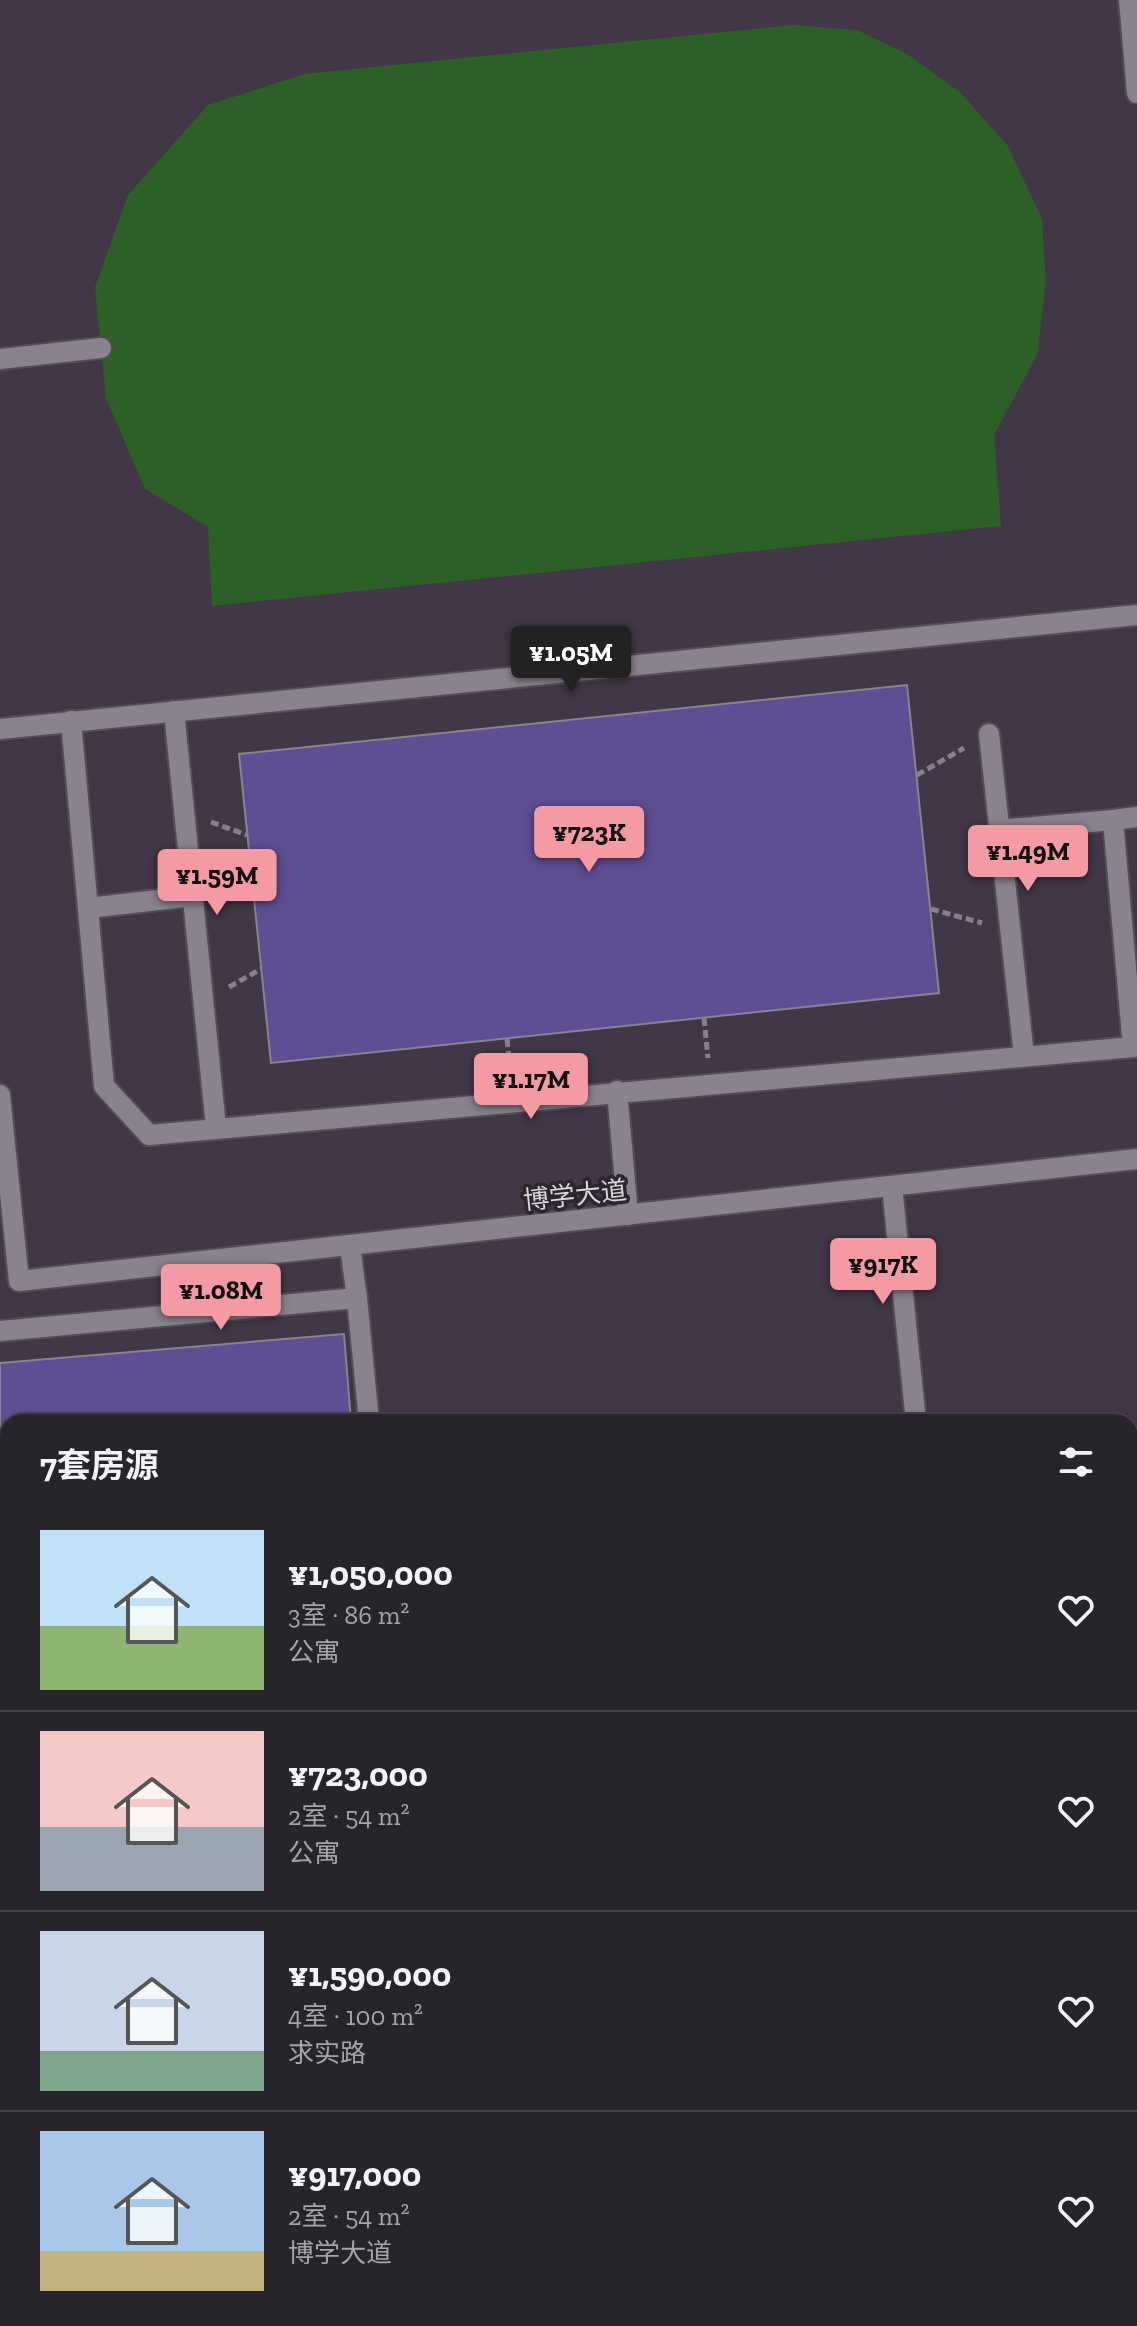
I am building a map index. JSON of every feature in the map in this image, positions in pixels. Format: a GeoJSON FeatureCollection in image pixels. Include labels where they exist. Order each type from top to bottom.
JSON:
{"type":"FeatureCollection","features":[{"type":"Feature","properties":{"kind":"street"},"geometry":{"type":"LineString","coordinates":[[1129,0],[1137,93]]}},
{"type":"Feature","properties":{"kind":"street"},"geometry":{"type":"LineString","coordinates":[[0,359],[101,348]]}},
{"type":"Feature","properties":{"kind":"street"},"geometry":{"type":"LineString","coordinates":[[0,729],[1137,615]]}},
{"type":"Feature","properties":{"kind":"street"},"geometry":{"type":"LineString","coordinates":[[174,711],[216,1127]]}},
{"type":"Feature","properties":{"kind":"street"},"geometry":{"type":"LineString","coordinates":[[71,721],[104,1086],[149,1135],[513,1100],[1133,1047],[1113,820]]}},
{"type":"Feature","properties":{"kind":"street"},"geometry":{"type":"LineString","coordinates":[[989,734],[1024,1056]]}},
{"type":"Feature","properties":{"kind":"street"},"geometry":{"type":"LineString","coordinates":[[1000,830],[1137,817]]}},
{"type":"Feature","properties":{"kind":"street"},"geometry":{"type":"LineString","coordinates":[[88,908],[193,896]]}},
{"type":"Feature","properties":{"kind":"street"},"geometry":{"type":"LineString","coordinates":[[617,1091],[628,1215]]}},
{"type":"Feature","properties":{"kind":"street","name":"博学大道"},"geometry":{"type":"LineString","coordinates":[[0,1095],[19,1281],[1137,1159]]}},
{"type":"Feature","properties":{"kind":"street"},"geometry":{"type":"LineString","coordinates":[[892,1186],[915,1414]]}},
{"type":"Feature","properties":{"kind":"street"},"geometry":{"type":"LineString","coordinates":[[350,1246],[368,1414]]}},
{"type":"Feature","properties":{"kind":"street"},"geometry":{"type":"LineString","coordinates":[[0,1331],[357,1298]]}},
{"type":"Feature","properties":{"kind":"path"},"geometry":{"type":"LineString","coordinates":[[917,775],[989,734]]}},
{"type":"Feature","properties":{"kind":"path"},"geometry":{"type":"LineString","coordinates":[[931,909],[1010,931]]}},
{"type":"Feature","properties":{"kind":"path"},"geometry":{"type":"LineString","coordinates":[[704,1018],[711,1083]]}},
{"type":"Feature","properties":{"kind":"path"},"geometry":{"type":"LineString","coordinates":[[507,1039],[513,1100]]}},
{"type":"Feature","properties":{"kind":"shaded area"},"geometry":{"type":"Polygon","coordinates":[[[0,0],[1137,0],[1137,1414],[0,1414],[0,0]]]}},
{"type":"Feature","properties":{"kind":"green space"},"geometry":{"type":"Polygon","coordinates":[[[793,25],[857,30],[907,54],[960,92],[1008,146],[1042,219],[1046,283],[1037,355],[994,435],[1001,526],[212,606],[208,527],[145,489],[106,398],[95,287],[128,195],[208,105],[304,74],[793,25]]]}},
{"type":"Feature","properties":{"kind":"building"},"geometry":{"type":"Polygon","coordinates":[[[907,685],[939,993],[271,1063],[239,754],[907,685]]]}},
{"type":"Feature","properties":{"kind":"building"},"geometry":{"type":"Polygon","coordinates":[[[344,1334],[350,1414],[0,1414],[0,1363],[344,1334]]]}}]}
